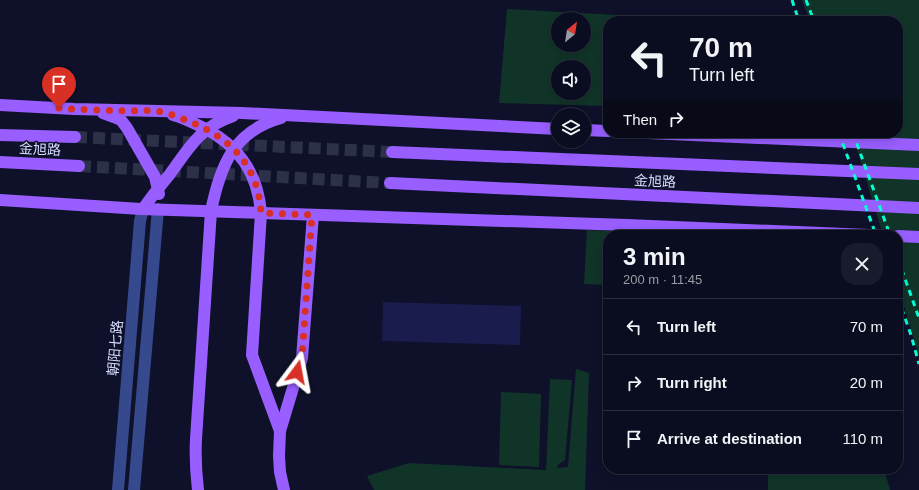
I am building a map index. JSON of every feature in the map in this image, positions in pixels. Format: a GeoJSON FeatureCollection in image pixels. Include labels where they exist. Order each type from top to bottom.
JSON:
{"type":"FeatureCollection","features":[{"type":"Feature","properties":{"kind":"main road"},"geometry":{"type":"LineString","coordinates":[[0,105],[83,109],[242,113],[551,129]]}},
{"type":"Feature","properties":{"kind":"main road"},"geometry":{"type":"LineString","coordinates":[[83,109],[103,113],[121,120],[155,177],[158,189],[158,209]]}},
{"type":"Feature","properties":{"kind":"main road"},"geometry":{"type":"LineString","coordinates":[[158,111],[177,116],[206,129],[224,140],[244,160],[254,181],[260,202],[261,213],[252,355],[280,431]]}},
{"type":"Feature","properties":{"kind":"main road"},"geometry":{"type":"LineString","coordinates":[[143,209],[196,139],[206,129],[223,119],[242,113]]}},
{"type":"Feature","properties":{"kind":"main road"},"geometry":{"type":"LineString","coordinates":[[198,490],[195,460],[196,439],[211,211],[218,183],[228,158],[234,149],[245,138],[262,125],[272,120],[292,116]]}},
{"type":"Feature","properties":{"kind":"main road"},"geometry":{"type":"LineString","coordinates":[[591,130],[603,131]]}},
{"type":"Feature","properties":{"kind":"main road","name":"金旭路"},"geometry":{"type":"LineString","coordinates":[[0,135],[75,137]]}},
{"type":"Feature","properties":{"kind":"main road"},"geometry":{"type":"LineString","coordinates":[[761,138],[919,145]]}},
{"type":"Feature","properties":{"kind":"main road","name":"金旭路"},"geometry":{"type":"LineString","coordinates":[[392,152],[919,174]]}},
{"type":"Feature","properties":{"kind":"main road","name":"金旭路"},"geometry":{"type":"LineString","coordinates":[[0,162],[79,166]]}},
{"type":"Feature","properties":{"kind":"main road","name":"金旭路"},"geometry":{"type":"LineString","coordinates":[[390,183],[919,208]]}},
{"type":"Feature","properties":{"kind":"main road"},"geometry":{"type":"LineString","coordinates":[[0,200],[143,209],[744,230]]}},
{"type":"Feature","properties":{"kind":"main road"},"geometry":{"type":"LineString","coordinates":[[284,490],[280,472],[280,431],[302,358],[312,215]]}},
{"type":"Feature","properties":{"kind":"main road"},"geometry":{"type":"LineString","coordinates":[[903,236],[919,237]]}},
{"type":"Feature","properties":{"kind":"street","name":"朝阳七路"},"geometry":{"type":"LineString","coordinates":[[118,490],[141,215],[143,209]]}},
{"type":"Feature","properties":{"kind":"street"},"geometry":{"type":"LineString","coordinates":[[134,490],[158,209]]}},
{"type":"Feature","properties":{"kind":"green space"},"geometry":{"type":"Polygon","coordinates":[[[802,0],[919,0],[919,356],[903,303],[903,230],[881,230],[854,138],[903,138],[903,16],[808,16],[802,0]]]}},
{"type":"Feature","properties":{"kind":"green space"},"geometry":{"type":"Polygon","coordinates":[[[507,9],[562,12],[551,12],[551,52],[591,52],[591,14],[635,16],[603,16],[603,106],[499,103],[507,9]]]}},
{"type":"Feature","properties":{"kind":"green space"},"geometry":{"type":"Polygon","coordinates":[[[587,230],[603,231],[603,285],[584,284],[587,230]]]}},
{"type":"Feature","properties":{"kind":"green space"},"geometry":{"type":"Polygon","coordinates":[[[576,369],[589,373],[585,490],[374,490],[367,476],[409,463],[546,470],[550,379],[572,380],[565,460],[558,465],[557,468],[568,467],[576,369]]]}},
{"type":"Feature","properties":{"kind":"green space"},"geometry":{"type":"Polygon","coordinates":[[[501,392],[541,394],[539,467],[499,465],[501,392]]]}},
{"type":"Feature","properties":{"kind":"green space"},"geometry":{"type":"Polygon","coordinates":[[[768,474],[885,474],[890,490],[768,490],[768,474]]]}},
{"type":"Feature","properties":{"kind":"building"},"geometry":{"type":"Polygon","coordinates":[[[383,302],[521,306],[520,345],[382,341],[383,302]]]}},
{"type":"Feature","properties":{"kind":"tunnel"},"geometry":{"type":"LineString","coordinates":[[75,137],[392,152]]}},
{"type":"Feature","properties":{"kind":"tunnel"},"geometry":{"type":"LineString","coordinates":[[79,166],[390,183]]}},
{"type":"Feature","properties":{"kind":"railway"},"geometry":{"type":"LineString","coordinates":[[792,0],[797,16]]}},
{"type":"Feature","properties":{"kind":"railway"},"geometry":{"type":"LineString","coordinates":[[806,0],[812,16]]}},
{"type":"Feature","properties":{"kind":"railway"},"geometry":{"type":"LineString","coordinates":[[841,138],[874,230]]}},
{"type":"Feature","properties":{"kind":"railway"},"geometry":{"type":"LineString","coordinates":[[855,138],[888,230]]}},
{"type":"Feature","properties":{"kind":"railway"},"geometry":{"type":"LineString","coordinates":[[903,273],[919,318]]}},
{"type":"Feature","properties":{"kind":"railway"},"geometry":{"type":"LineString","coordinates":[[903,312],[919,364]]}},
{"type":"Feature","properties":{"kind":"route"},"geometry":{"type":"LineString","coordinates":[[59,108],[158,111],[177,116],[196,124],[224,140],[236,150],[244,160],[258,191],[261,213],[312,215],[302,358],[297,372]]}}]}
